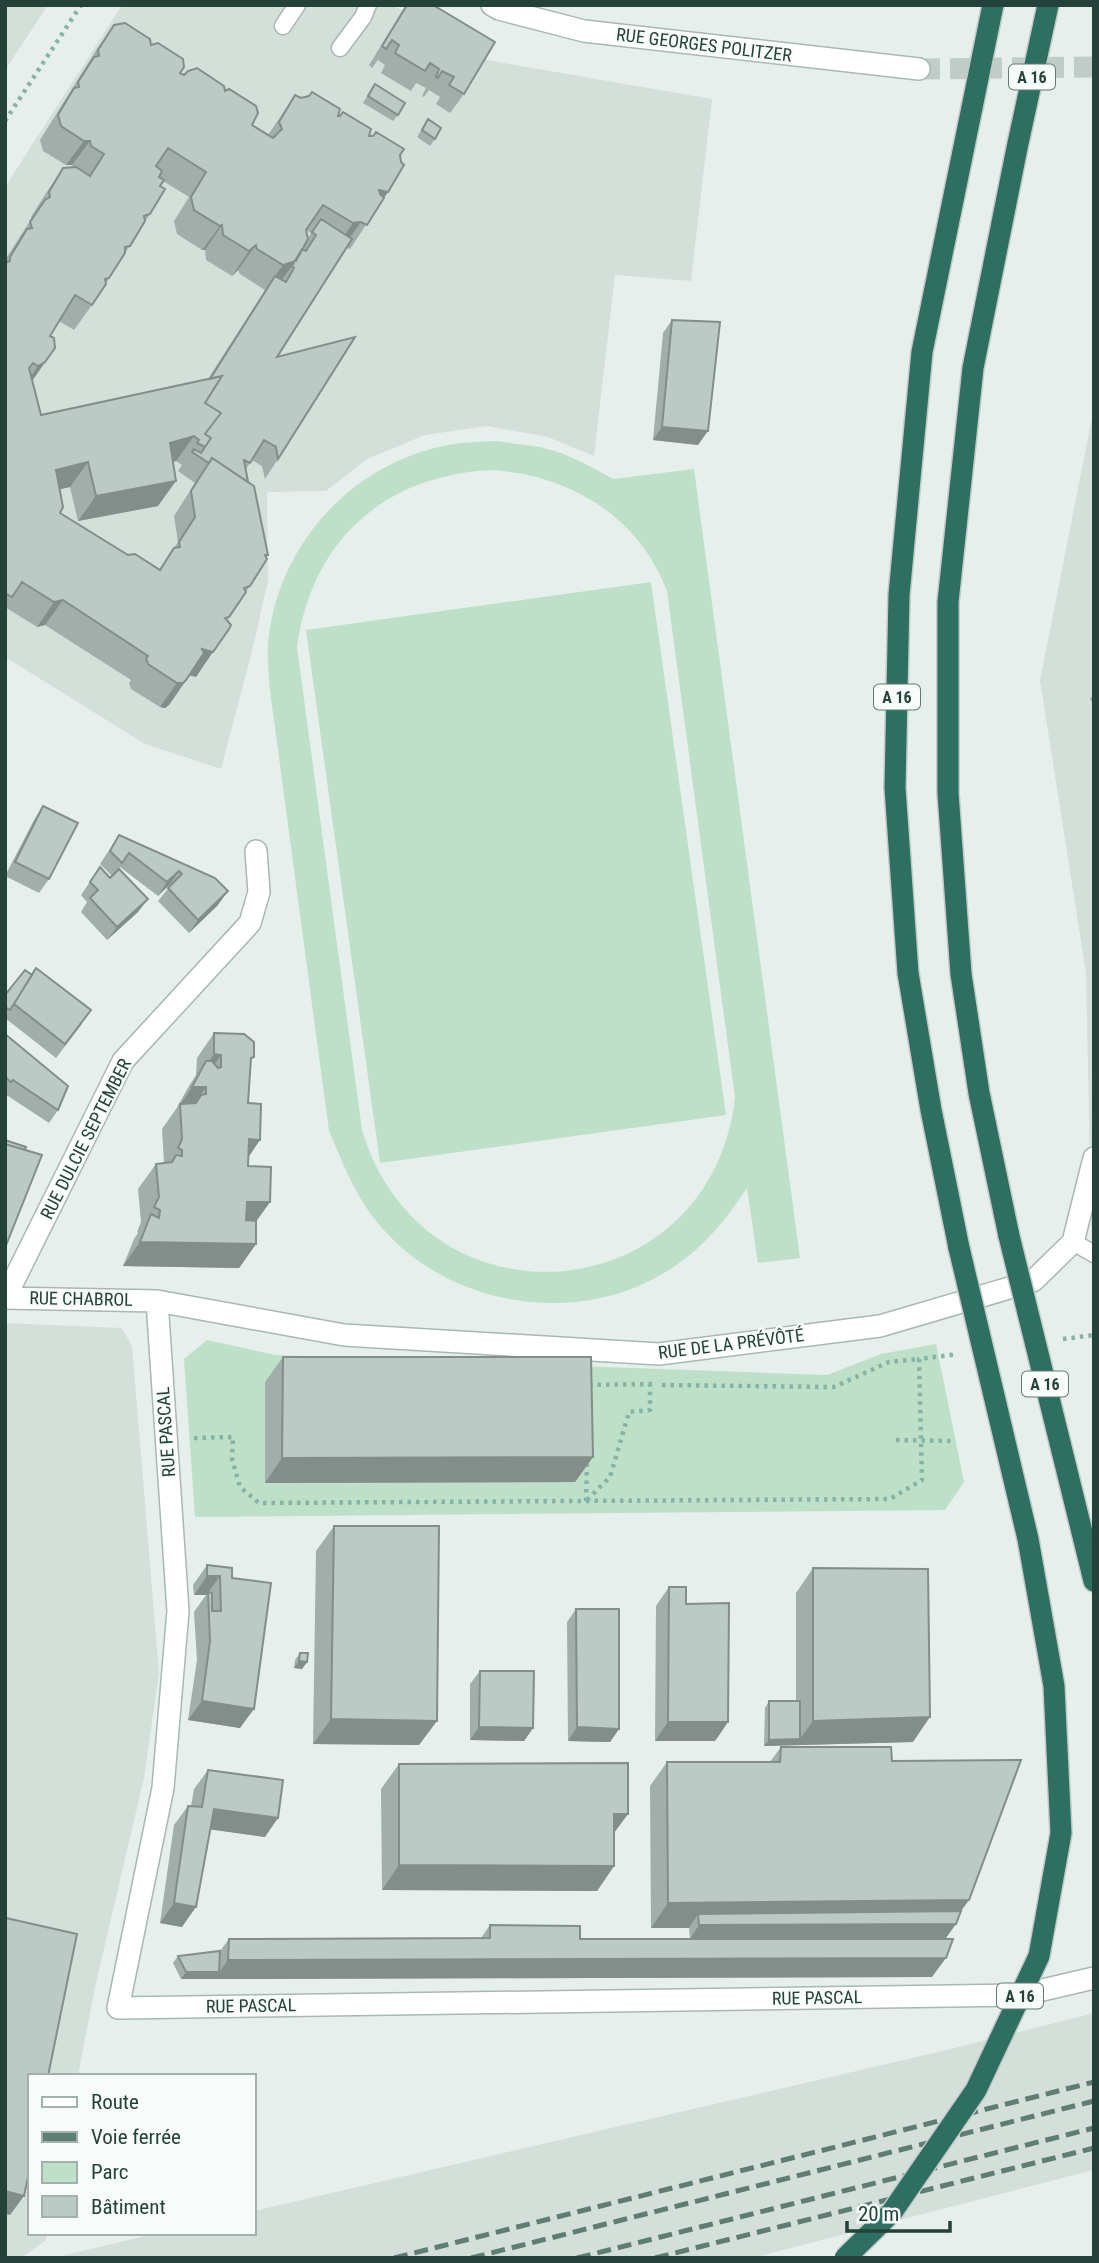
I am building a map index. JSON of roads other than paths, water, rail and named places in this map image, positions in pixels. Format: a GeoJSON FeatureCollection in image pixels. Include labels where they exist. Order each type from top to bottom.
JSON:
{"type":"FeatureCollection","features":[{"type":"Feature","properties":{"kind":"highway","name":"A 16"},"geometry":{"type":"LineString","coordinates":[[845,2258],[892,2212],[976,2090],[1039,1956],[1061,1833],[1054,1686],[1028,1539],[959,1248],[931,1110],[908,973],[895,788],[899,595],[922,352],[993,5]]}},
{"type":"Feature","properties":{"kind":"highway","name":"A 16"},"geometry":{"type":"LineString","coordinates":[[1048,5],[974,368],[948,602],[948,793],[961,974],[979,1093],[1009,1236],[1094,1581]]}},
{"type":"Feature","properties":{"kind":"street","name":"RUE GEORGES POLITZER"},"geometry":{"type":"LineString","coordinates":[[492,5],[584,31],[919,69]]}},
{"type":"Feature","properties":{"kind":"street","name":"RUE DULCIE SEPTEMBER"},"geometry":{"type":"LineString","coordinates":[[5,1298],[122,1061],[250,923],[259,892],[256,851]]}},
{"type":"Feature","properties":{"kind":"street"},"geometry":{"type":"LineString","coordinates":[[1073,1242],[1094,1158]]}},
{"type":"Feature","properties":{"kind":"street","name":"RUE DE LA PRÉVÔTÉ"},"geometry":{"type":"LineString","coordinates":[[158,1301],[344,1335],[659,1354],[880,1326],[1033,1281],[1073,1242]]}},
{"type":"Feature","properties":{"kind":"street","name":"RUE CHABROL"},"geometry":{"type":"LineString","coordinates":[[5,1298],[158,1301]]}},
{"type":"Feature","properties":{"kind":"street","name":"RUE PASCAL"},"geometry":{"type":"LineString","coordinates":[[158,1301],[178,1611],[163,1788],[118,2008],[1021,1995],[1094,1978]]}},
{"type":"Feature","properties":{"kind":"lane"},"geometry":{"type":"LineString","coordinates":[[283,26],[297,5]]}},
{"type":"Feature","properties":{"kind":"lane"},"geometry":{"type":"LineString","coordinates":[[340,48],[363,17],[368,5]]}},
{"type":"Feature","properties":{"kind":"lane"},"geometry":{"type":"LineString","coordinates":[[1073,1242],[1094,1254]]}},
{"type":"Feature","properties":{"kind":"tunnel"},"geometry":{"type":"LineString","coordinates":[[919,69],[1094,67]]}},
{"type":"Feature","properties":{"kind":"railway"},"geometry":{"type":"LineString","coordinates":[[394,2258],[1094,2082]]}},
{"type":"Feature","properties":{"kind":"railway"},"geometry":{"type":"LineString","coordinates":[[471,2258],[1094,2101]]}},
{"type":"Feature","properties":{"kind":"railway"},"geometry":{"type":"LineString","coordinates":[[577,2258],[1094,2128]]}},
{"type":"Feature","properties":{"kind":"railway"},"geometry":{"type":"LineString","coordinates":[[655,2258],[1094,2148]]}}]}
